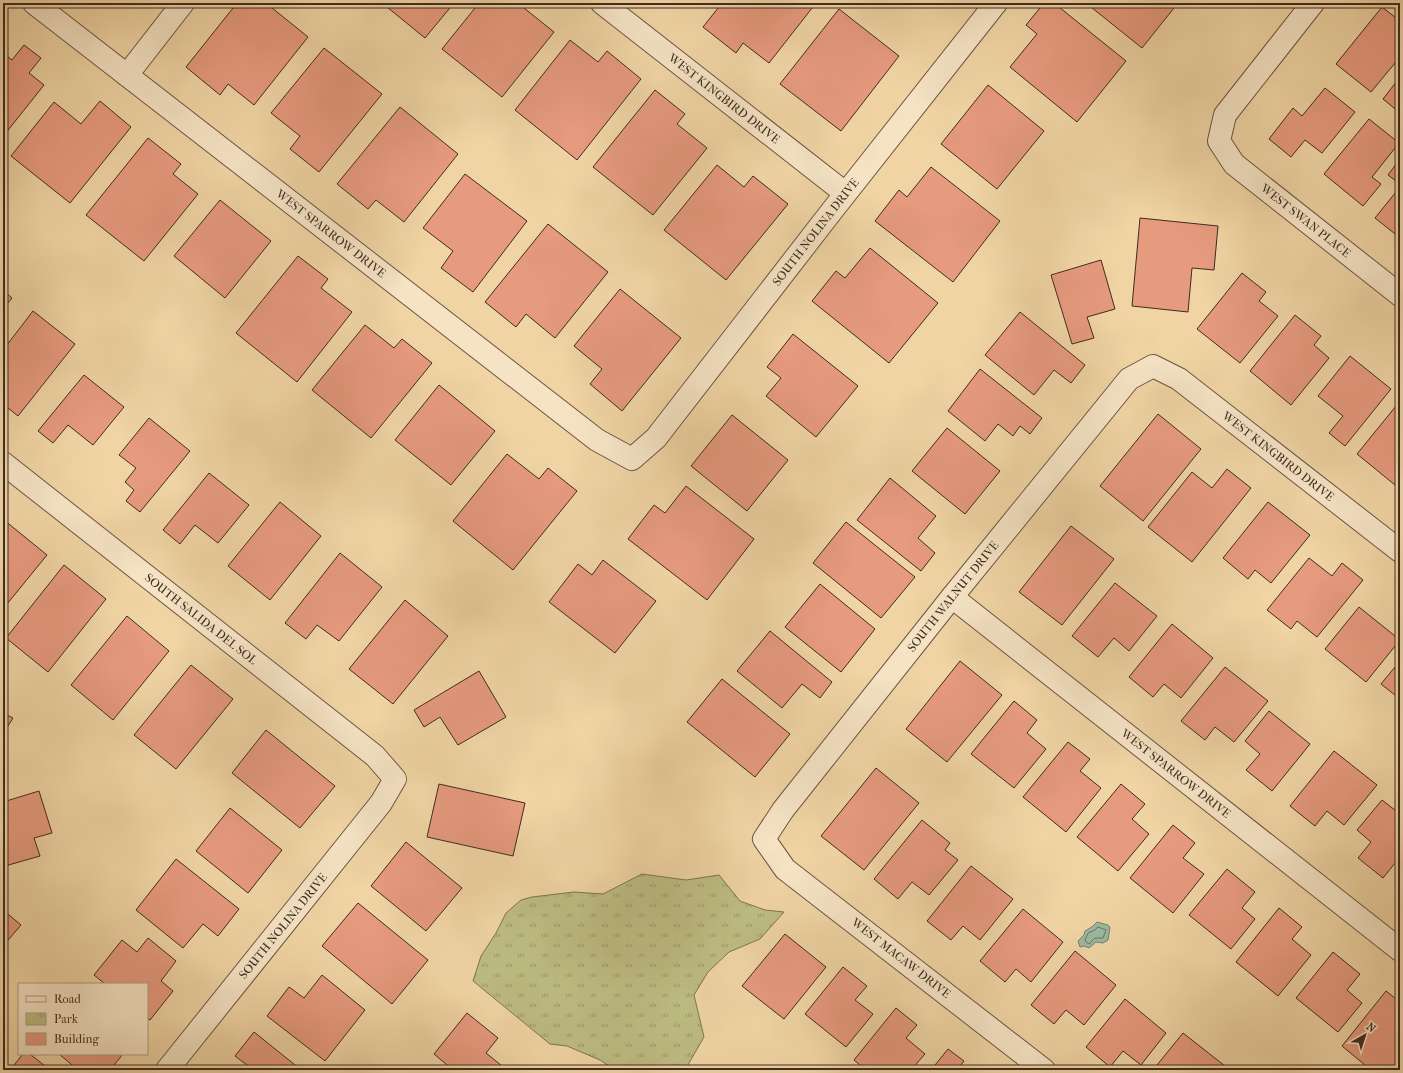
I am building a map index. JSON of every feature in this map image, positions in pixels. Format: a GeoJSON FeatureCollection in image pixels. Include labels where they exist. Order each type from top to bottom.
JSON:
{"type":"FeatureCollection","features":[{"type":"Feature","properties":{"kind":"street","name":"WEST SPARROW DRIVE"},"geometry":{"type":"LineString","coordinates":[[34,3],[597,440],[632,459]]}},
{"type":"Feature","properties":{"kind":"street"},"geometry":{"type":"LineString","coordinates":[[127,75],[183,3]]}},
{"type":"Feature","properties":{"kind":"street","name":"WEST KINGBIRD DRIVE"},"geometry":{"type":"LineString","coordinates":[[602,3],[845,193]]}},
{"type":"Feature","properties":{"kind":"street","name":"SOUTH NOLINA DRIVE"},"geometry":{"type":"LineString","coordinates":[[632,459],[656,438],[845,193],[996,3]]}},
{"type":"Feature","properties":{"kind":"street","name":"WEST SWAN PLACE"},"geometry":{"type":"LineString","coordinates":[[1313,3],[1225,115],[1219,141],[1234,164],[1400,295]]}},
{"type":"Feature","properties":{"kind":"street","name":"WEST KINGBIRD DRIVE"},"geometry":{"type":"LineString","coordinates":[[1153,366],[1179,379],[1400,551]]}},
{"type":"Feature","properties":{"kind":"street","name":"SOUTH WALNUT DRIVE"},"geometry":{"type":"LineString","coordinates":[[764,839],[783,810],[952,597],[1130,379],[1153,366]]}},
{"type":"Feature","properties":{"kind":"street","name":"SOUTH SALIDA DEL SOL"},"geometry":{"type":"LineString","coordinates":[[3,463],[375,756],[395,779]]}},
{"type":"Feature","properties":{"kind":"street","name":"WEST SPARROW DRIVE"},"geometry":{"type":"LineString","coordinates":[[952,597],[1400,950]]}},
{"type":"Feature","properties":{"kind":"street","name":"SOUTH NOLINA DRIVE"},"geometry":{"type":"LineString","coordinates":[[167,1070],[381,803],[395,779]]}},
{"type":"Feature","properties":{"kind":"street","name":"WEST MACAW DRIVE"},"geometry":{"type":"LineString","coordinates":[[764,839],[785,869],[1044,1070]]}},
{"type":"Feature","properties":{"kind":"green space"},"geometry":{"type":"Polygon","coordinates":[[[642,874],[686,880],[719,875],[740,901],[765,910],[784,912],[760,939],[729,952],[708,972],[694,995],[704,1037],[685,1070],[615,1070],[600,1060],[567,1046],[550,1044],[473,981],[481,956],[496,933],[506,913],[521,900],[532,897],[574,892],[603,894],[642,874]]]}},
{"type":"Feature","properties":{"kind":"water"},"geometry":{"type":"Polygon","coordinates":[[[1097,922],[1110,927],[1108,940],[1103,943],[1096,942],[1089,948],[1084,946],[1080,947],[1078,941],[1084,935],[1085,931],[1097,922]]]}},
{"type":"Feature","properties":{"kind":"building"},"geometry":{"type":"Polygon","coordinates":[[[237,3],[266,3],[308,37],[254,105],[228,84],[220,95],[186,67],[237,3]]]}},
{"type":"Feature","properties":{"kind":"building"},"geometry":{"type":"Polygon","coordinates":[[[382,3],[454,3],[425,38],[382,3]]]}},
{"type":"Feature","properties":{"kind":"building"},"geometry":{"type":"Polygon","coordinates":[[[479,3],[528,3],[524,8],[554,32],[502,97],[442,49],[479,3]]]}},
{"type":"Feature","properties":{"kind":"building"},"geometry":{"type":"Polygon","coordinates":[[[722,3],[816,3],[769,63],[743,43],[736,53],[703,27],[722,3]]]}},
{"type":"Feature","properties":{"kind":"building"},"geometry":{"type":"Polygon","coordinates":[[[1044,3],[1054,3],[1126,61],[1077,122],[1010,67],[1037,34],[1026,25],[1044,3]]]}},
{"type":"Feature","properties":{"kind":"building"},"geometry":{"type":"Polygon","coordinates":[[[1086,3],[1178,3],[1142,48],[1086,3]]]}},
{"type":"Feature","properties":{"kind":"building"},"geometry":{"type":"Polygon","coordinates":[[[1382,7],[1400,21],[1400,57],[1371,92],[1336,64],[1382,7]]]}},
{"type":"Feature","properties":{"kind":"building"},"geometry":{"type":"Polygon","coordinates":[[[839,9],[899,56],[841,131],[780,84],[839,9]]]}},
{"type":"Feature","properties":{"kind":"building"},"geometry":{"type":"Polygon","coordinates":[[[570,40],[598,62],[607,51],[641,79],[577,160],[515,110],[570,40]]]}},
{"type":"Feature","properties":{"kind":"building"},"geometry":{"type":"Polygon","coordinates":[[[24,45],[41,58],[29,73],[44,85],[5,134],[3,133],[3,53],[12,60],[24,45]]]}},
{"type":"Feature","properties":{"kind":"building"},"geometry":{"type":"Polygon","coordinates":[[[324,48],[382,94],[319,172],[290,149],[300,136],[271,113],[324,48]]]}},
{"type":"Feature","properties":{"kind":"building"},"geometry":{"type":"Polygon","coordinates":[[[1400,77],[1400,113],[1383,99],[1400,77]]]}},
{"type":"Feature","properties":{"kind":"building"},"geometry":{"type":"Polygon","coordinates":[[[988,85],[1044,131],[997,189],[941,144],[988,85]]]}},
{"type":"Feature","properties":{"kind":"building"},"geometry":{"type":"Polygon","coordinates":[[[1325,88],[1355,112],[1322,153],[1305,140],[1291,157],[1269,139],[1293,108],[1302,116],[1325,88]]]}},
{"type":"Feature","properties":{"kind":"building"},"geometry":{"type":"Polygon","coordinates":[[[655,90],[685,114],[677,124],[707,148],[653,215],[593,167],[655,90]]]}},
{"type":"Feature","properties":{"kind":"building"},"geometry":{"type":"Polygon","coordinates":[[[100,101],[131,127],[70,203],[11,156],[54,102],[81,124],[100,101]]]}},
{"type":"Feature","properties":{"kind":"building"},"geometry":{"type":"Polygon","coordinates":[[[400,107],[458,154],[404,222],[376,200],[368,209],[337,184],[400,107]]]}},
{"type":"Feature","properties":{"kind":"building"},"geometry":{"type":"Polygon","coordinates":[[[1369,119],[1399,143],[1372,177],[1381,184],[1363,206],[1324,174],[1369,119]]]}},
{"type":"Feature","properties":{"kind":"building"},"geometry":{"type":"Polygon","coordinates":[[[148,138],[181,164],[173,174],[198,194],[144,261],[86,215],[148,138]]]}},
{"type":"Feature","properties":{"kind":"building"},"geometry":{"type":"Polygon","coordinates":[[[1400,159],[1400,184],[1388,175],[1400,159]]]}},
{"type":"Feature","properties":{"kind":"building"},"geometry":{"type":"Polygon","coordinates":[[[717,165],[744,187],[753,176],[788,204],[726,280],[664,230],[717,165]]]}},
{"type":"Feature","properties":{"kind":"building"},"geometry":{"type":"Polygon","coordinates":[[[931,167],[1000,221],[953,282],[875,221],[899,190],[907,197],[931,167]]]}},
{"type":"Feature","properties":{"kind":"building"},"geometry":{"type":"Polygon","coordinates":[[[465,174],[527,221],[473,292],[441,268],[453,251],[423,228],[465,174]]]}},
{"type":"Feature","properties":{"kind":"building"},"geometry":{"type":"Polygon","coordinates":[[[1400,187],[1400,236],[1399,237],[1375,218],[1400,187]]]}},
{"type":"Feature","properties":{"kind":"building"},"geometry":{"type":"Polygon","coordinates":[[[220,200],[271,241],[225,298],[174,256],[220,200]]]}},
{"type":"Feature","properties":{"kind":"building"},"geometry":{"type":"Polygon","coordinates":[[[1140,218],[1218,226],[1214,270],[1192,268],[1188,312],[1132,306],[1140,218]]]}},
{"type":"Feature","properties":{"kind":"building"},"geometry":{"type":"Polygon","coordinates":[[[548,224],[608,272],[555,338],[526,314],[516,327],[485,302],[548,224]]]}},
{"type":"Feature","properties":{"kind":"building"},"geometry":{"type":"Polygon","coordinates":[[[870,248],[938,303],[889,363],[812,301],[836,271],[845,278],[870,248]]]}},
{"type":"Feature","properties":{"kind":"building"},"geometry":{"type":"Polygon","coordinates":[[[298,256],[328,279],[321,288],[352,312],[297,382],[236,333],[298,256]]]}},
{"type":"Feature","properties":{"kind":"building"},"geometry":{"type":"Polygon","coordinates":[[[1101,260],[1115,309],[1087,317],[1094,338],[1072,344],[1051,275],[1101,260]]]}},
{"type":"Feature","properties":{"kind":"building"},"geometry":{"type":"Polygon","coordinates":[[[1242,273],[1266,292],[1259,301],[1278,316],[1240,363],[1197,329],[1242,273]]]}},
{"type":"Feature","properties":{"kind":"building"},"geometry":{"type":"Polygon","coordinates":[[[620,289],[681,338],[622,411],[590,384],[602,369],[574,346],[620,289]]]}},
{"type":"Feature","properties":{"kind":"building"},"geometry":{"type":"Polygon","coordinates":[[[3,290],[12,298],[3,309],[3,290]]]}},
{"type":"Feature","properties":{"kind":"building"},"geometry":{"type":"Polygon","coordinates":[[[33,311],[75,344],[18,416],[3,404],[3,350],[33,311]]]}},
{"type":"Feature","properties":{"kind":"building"},"geometry":{"type":"Polygon","coordinates":[[[1020,312],[1085,365],[1071,383],[1054,370],[1034,395],[985,355],[1020,312]]]}},
{"type":"Feature","properties":{"kind":"building"},"geometry":{"type":"Polygon","coordinates":[[[1295,315],[1321,336],[1314,345],[1329,358],[1291,405],[1250,371],[1295,315]]]}},
{"type":"Feature","properties":{"kind":"building"},"geometry":{"type":"Polygon","coordinates":[[[365,325],[394,348],[402,339],[432,363],[371,438],[312,390],[365,325]]]}},
{"type":"Feature","properties":{"kind":"building"},"geometry":{"type":"Polygon","coordinates":[[[793,334],[858,386],[816,437],[766,396],[781,378],[767,367],[793,334]]]}},
{"type":"Feature","properties":{"kind":"building"},"geometry":{"type":"Polygon","coordinates":[[[1350,356],[1391,389],[1345,446],[1329,433],[1343,416],[1318,396],[1350,356]]]}},
{"type":"Feature","properties":{"kind":"building"},"geometry":{"type":"Polygon","coordinates":[[[980,369],[1042,418],[1030,434],[1020,426],[1013,436],[998,424],[985,441],[948,411],[980,369]]]}},
{"type":"Feature","properties":{"kind":"building"},"geometry":{"type":"Polygon","coordinates":[[[84,375],[124,407],[93,445],[68,425],[53,443],[38,431],[84,375]]]}},
{"type":"Feature","properties":{"kind":"building"},"geometry":{"type":"Polygon","coordinates":[[[439,385],[495,431],[451,485],[395,440],[439,385]]]}},
{"type":"Feature","properties":{"kind":"building"},"geometry":{"type":"Polygon","coordinates":[[[1396,406],[1400,409],[1400,478],[1395,485],[1357,454],[1396,406]]]}},
{"type":"Feature","properties":{"kind":"building"},"geometry":{"type":"Polygon","coordinates":[[[1158,414],[1201,449],[1143,521],[1100,486],[1158,414]]]}},
{"type":"Feature","properties":{"kind":"building"},"geometry":{"type":"Polygon","coordinates":[[[732,415],[788,460],[747,511],[691,466],[732,415]]]}},
{"type":"Feature","properties":{"kind":"building"},"geometry":{"type":"Polygon","coordinates":[[[149,418],[190,451],[140,512],[126,501],[134,490],[125,482],[136,468],[119,455],[149,418]]]}},
{"type":"Feature","properties":{"kind":"building"},"geometry":{"type":"Polygon","coordinates":[[[947,428],[1000,471],[965,514],[912,471],[947,428]]]}},
{"type":"Feature","properties":{"kind":"building"},"geometry":{"type":"Polygon","coordinates":[[[507,454],[539,479],[548,468],[577,491],[513,570],[453,521],[507,454]]]}},
{"type":"Feature","properties":{"kind":"building"},"geometry":{"type":"Polygon","coordinates":[[[1227,469],[1251,488],[1192,562],[1148,527],[1192,472],[1212,488],[1227,469]]]}},
{"type":"Feature","properties":{"kind":"building"},"geometry":{"type":"Polygon","coordinates":[[[209,473],[249,505],[218,543],[195,525],[180,544],[163,530],[209,473]]]}},
{"type":"Feature","properties":{"kind":"building"},"geometry":{"type":"Polygon","coordinates":[[[890,478],[936,516],[918,538],[935,553],[921,571],[857,520],[890,478]]]}},
{"type":"Feature","properties":{"kind":"building"},"geometry":{"type":"Polygon","coordinates":[[[686,486],[754,539],[707,600],[628,539],[654,505],[665,513],[686,486]]]}},
{"type":"Feature","properties":{"kind":"building"},"geometry":{"type":"Polygon","coordinates":[[[280,502],[321,536],[270,600],[228,566],[280,502]]]}},
{"type":"Feature","properties":{"kind":"building"},"geometry":{"type":"Polygon","coordinates":[[[1268,502],[1310,535],[1271,583],[1255,570],[1248,579],[1223,558],[1268,502]]]}},
{"type":"Feature","properties":{"kind":"building"},"geometry":{"type":"Polygon","coordinates":[[[4,520],[47,555],[3,609],[3,521],[4,520]]]}},
{"type":"Feature","properties":{"kind":"building"},"geometry":{"type":"Polygon","coordinates":[[[846,522],[915,577],[881,618],[813,563],[846,522]]]}},
{"type":"Feature","properties":{"kind":"building"},"geometry":{"type":"Polygon","coordinates":[[[1071,526],[1114,559],[1062,625],[1019,592],[1071,526]]]}},
{"type":"Feature","properties":{"kind":"building"},"geometry":{"type":"Polygon","coordinates":[[[340,553],[382,587],[339,641],[317,625],[306,639],[285,623],[340,553]]]}},
{"type":"Feature","properties":{"kind":"building"},"geometry":{"type":"Polygon","coordinates":[[[1309,558],[1332,576],[1342,563],[1363,580],[1317,637],[1297,621],[1291,629],[1267,610],[1309,558]]]}},
{"type":"Feature","properties":{"kind":"building"},"geometry":{"type":"Polygon","coordinates":[[[603,560],[656,601],[615,653],[549,602],[578,564],[592,575],[603,560]]]}},
{"type":"Feature","properties":{"kind":"building"},"geometry":{"type":"Polygon","coordinates":[[[64,565],[106,599],[48,672],[6,638],[64,565]]]}},
{"type":"Feature","properties":{"kind":"building"},"geometry":{"type":"Polygon","coordinates":[[[1115,583],[1157,616],[1129,651],[1114,638],[1098,657],[1072,636],[1115,583]]]}},
{"type":"Feature","properties":{"kind":"building"},"geometry":{"type":"Polygon","coordinates":[[[820,584],[875,629],[841,672],[785,627],[820,584]]]}},
{"type":"Feature","properties":{"kind":"building"},"geometry":{"type":"Polygon","coordinates":[[[405,600],[448,636],[393,704],[349,669],[405,600]]]}},
{"type":"Feature","properties":{"kind":"building"},"geometry":{"type":"Polygon","coordinates":[[[1359,607],[1400,640],[1366,682],[1325,649],[1359,607]]]}},
{"type":"Feature","properties":{"kind":"building"},"geometry":{"type":"Polygon","coordinates":[[[127,616],[169,651],[113,720],[71,685],[127,616]]]}},
{"type":"Feature","properties":{"kind":"building"},"geometry":{"type":"Polygon","coordinates":[[[1172,624],[1213,658],[1181,698],[1164,684],[1153,697],[1129,677],[1172,624]]]}},
{"type":"Feature","properties":{"kind":"building"},"geometry":{"type":"Polygon","coordinates":[[[770,631],[832,682],[820,698],[802,684],[782,708],[737,671],[770,631]]]}},
{"type":"Feature","properties":{"kind":"building"},"geometry":{"type":"Polygon","coordinates":[[[960,661],[1002,695],[947,762],[906,729],[960,661]]]}},
{"type":"Feature","properties":{"kind":"building"},"geometry":{"type":"Polygon","coordinates":[[[1400,661],[1400,699],[1381,684],[1400,661]]]}},
{"type":"Feature","properties":{"kind":"building"},"geometry":{"type":"Polygon","coordinates":[[[191,665],[233,699],[176,769],[134,735],[191,665]]]}},
{"type":"Feature","properties":{"kind":"building"},"geometry":{"type":"Polygon","coordinates":[[[1225,667],[1268,701],[1234,742],[1215,727],[1205,740],[1181,721],[1225,667]]]}},
{"type":"Feature","properties":{"kind":"building"},"geometry":{"type":"Polygon","coordinates":[[[479,671],[506,717],[458,745],[440,717],[424,727],[414,710],[479,671]]]}},
{"type":"Feature","properties":{"kind":"building"},"geometry":{"type":"Polygon","coordinates":[[[722,679],[790,734],[755,777],[687,722],[722,679]]]}},
{"type":"Feature","properties":{"kind":"building"},"geometry":{"type":"Polygon","coordinates":[[[1014,701],[1037,720],[1027,733],[1046,749],[1014,788],[971,754],[1014,701]]]}},
{"type":"Feature","properties":{"kind":"building"},"geometry":{"type":"Polygon","coordinates":[[[1269,711],[1310,744],[1272,791],[1246,770],[1260,754],[1245,741],[1269,711]]]}},
{"type":"Feature","properties":{"kind":"building"},"geometry":{"type":"Polygon","coordinates":[[[3,713],[13,718],[3,734],[3,713]]]}},
{"type":"Feature","properties":{"kind":"building"},"geometry":{"type":"Polygon","coordinates":[[[266,730],[335,786],[300,828],[232,773],[266,730]]]}},
{"type":"Feature","properties":{"kind":"building"},"geometry":{"type":"Polygon","coordinates":[[[1068,742],[1090,759],[1080,771],[1101,788],[1066,832],[1023,797],[1068,742]]]}},
{"type":"Feature","properties":{"kind":"building"},"geometry":{"type":"Polygon","coordinates":[[[1334,751],[1377,785],[1344,825],[1327,811],[1315,826],[1290,806],[1334,751]]]}},
{"type":"Feature","properties":{"kind":"building"},"geometry":{"type":"Polygon","coordinates":[[[876,768],[919,803],[864,870],[821,836],[876,768]]]}},
{"type":"Feature","properties":{"kind":"building"},"geometry":{"type":"Polygon","coordinates":[[[439,784],[525,803],[513,856],[427,837],[439,784]]]}},
{"type":"Feature","properties":{"kind":"building"},"geometry":{"type":"Polygon","coordinates":[[[1121,784],[1145,804],[1132,819],[1149,834],[1118,871],[1077,837],[1121,784]]]}},
{"type":"Feature","properties":{"kind":"building"},"geometry":{"type":"Polygon","coordinates":[[[39,791],[52,833],[34,838],[40,856],[5,866],[3,860],[3,802],[39,791]]]}},
{"type":"Feature","properties":{"kind":"building"},"geometry":{"type":"Polygon","coordinates":[[[1382,800],[1400,814],[1400,857],[1383,878],[1358,858],[1371,842],[1357,830],[1382,800]]]}},
{"type":"Feature","properties":{"kind":"building"},"geometry":{"type":"Polygon","coordinates":[[[230,808],[282,850],[248,893],[196,851],[230,808]]]}},
{"type":"Feature","properties":{"kind":"building"},"geometry":{"type":"Polygon","coordinates":[[[922,820],[950,843],[945,850],[958,860],[929,895],[912,882],[898,899],[874,879],[922,820]]]}},
{"type":"Feature","properties":{"kind":"building"},"geometry":{"type":"Polygon","coordinates":[[[1173,825],[1195,843],[1183,858],[1204,874],[1173,913],[1130,878],[1173,825]]]}},
{"type":"Feature","properties":{"kind":"building"},"geometry":{"type":"Polygon","coordinates":[[[406,842],[462,888],[426,931],[371,886],[406,842]]]}},
{"type":"Feature","properties":{"kind":"building"},"geometry":{"type":"Polygon","coordinates":[[[176,859],[239,909],[218,936],[203,924],[183,948],[136,910],[176,859]]]}},
{"type":"Feature","properties":{"kind":"building"},"geometry":{"type":"Polygon","coordinates":[[[971,866],[1013,899],[980,940],[963,926],[951,940],[927,921],[971,866]]]}},
{"type":"Feature","properties":{"kind":"building"},"geometry":{"type":"Polygon","coordinates":[[[1227,869],[1255,892],[1242,908],[1255,919],[1231,949],[1189,915],[1227,869]]]}},
{"type":"Feature","properties":{"kind":"building"},"geometry":{"type":"Polygon","coordinates":[[[358,903],[428,960],[392,1004],[322,946],[358,903]]]}},
{"type":"Feature","properties":{"kind":"building"},"geometry":{"type":"Polygon","coordinates":[[[1279,908],[1302,927],[1292,939],[1311,955],[1278,996],[1236,962],[1279,908]]]}},
{"type":"Feature","properties":{"kind":"building"},"geometry":{"type":"Polygon","coordinates":[[[1023,909],[1063,942],[1031,982],[1016,969],[1005,982],[980,961],[1023,909]]]}},
{"type":"Feature","properties":{"kind":"building"},"geometry":{"type":"Polygon","coordinates":[[[3,910],[21,925],[3,946],[3,910]]]}},
{"type":"Feature","properties":{"kind":"building"},"geometry":{"type":"Polygon","coordinates":[[[785,934],[826,967],[784,1019],[742,986],[785,934]]]}},
{"type":"Feature","properties":{"kind":"building"},"geometry":{"type":"Polygon","coordinates":[[[148,938],[176,961],[161,981],[173,991],[150,1020],[148,1019],[148,983],[104,983],[94,975],[122,940],[137,952],[148,938]]]}},
{"type":"Feature","properties":{"kind":"building"},"geometry":{"type":"Polygon","coordinates":[[[1075,951],[1116,985],[1084,1025],[1066,1010],[1054,1024],[1031,1005],[1075,951]]]}},
{"type":"Feature","properties":{"kind":"building"},"geometry":{"type":"Polygon","coordinates":[[[1333,952],[1360,974],[1347,990],[1362,1003],[1338,1032],[1296,998],[1333,952]]]}},
{"type":"Feature","properties":{"kind":"building"},"geometry":{"type":"Polygon","coordinates":[[[843,967],[867,986],[855,1000],[873,1014],[846,1047],[805,1014],[843,967]]]}},
{"type":"Feature","properties":{"kind":"building"},"geometry":{"type":"Polygon","coordinates":[[[322,975],[365,1010],[325,1061],[267,1016],[289,987],[304,998],[322,975]]]}},
{"type":"Feature","properties":{"kind":"building"},"geometry":{"type":"Polygon","coordinates":[[[1386,991],[1400,1002],[1400,1059],[1391,1070],[1371,1070],[1342,1046],[1386,991]]]}},
{"type":"Feature","properties":{"kind":"building"},"geometry":{"type":"Polygon","coordinates":[[[1125,999],[1166,1033],[1141,1065],[1123,1051],[1110,1067],[1086,1047],[1125,999]]]}},
{"type":"Feature","properties":{"kind":"building"},"geometry":{"type":"Polygon","coordinates":[[[896,1008],[917,1025],[906,1038],[925,1054],[911,1070],[866,1070],[854,1060],[896,1008]]]}},
{"type":"Feature","properties":{"kind":"building"},"geometry":{"type":"Polygon","coordinates":[[[467,1013],[498,1038],[486,1053],[507,1070],[453,1070],[434,1054],[467,1013]]]}},
{"type":"Feature","properties":{"kind":"building"},"geometry":{"type":"Polygon","coordinates":[[[254,1032],[300,1069],[243,1070],[247,1065],[235,1056],[254,1032]]]}},
{"type":"Feature","properties":{"kind":"building"},"geometry":{"type":"Polygon","coordinates":[[[1183,1033],[1225,1066],[1222,1070],[1153,1070],[1183,1033]]]}},
{"type":"Feature","properties":{"kind":"building"},"geometry":{"type":"Polygon","coordinates":[[[948,1049],[964,1061],[957,1070],[931,1070],[948,1049]]]}},
{"type":"Feature","properties":{"kind":"building"},"geometry":{"type":"Polygon","coordinates":[[[22,1055],[31,1055],[50,1070],[10,1070],[22,1055]]]}},
{"type":"Feature","properties":{"kind":"building"},"geometry":{"type":"Polygon","coordinates":[[[60,1055],[122,1055],[110,1070],[78,1070],[60,1055]]]}}]}
